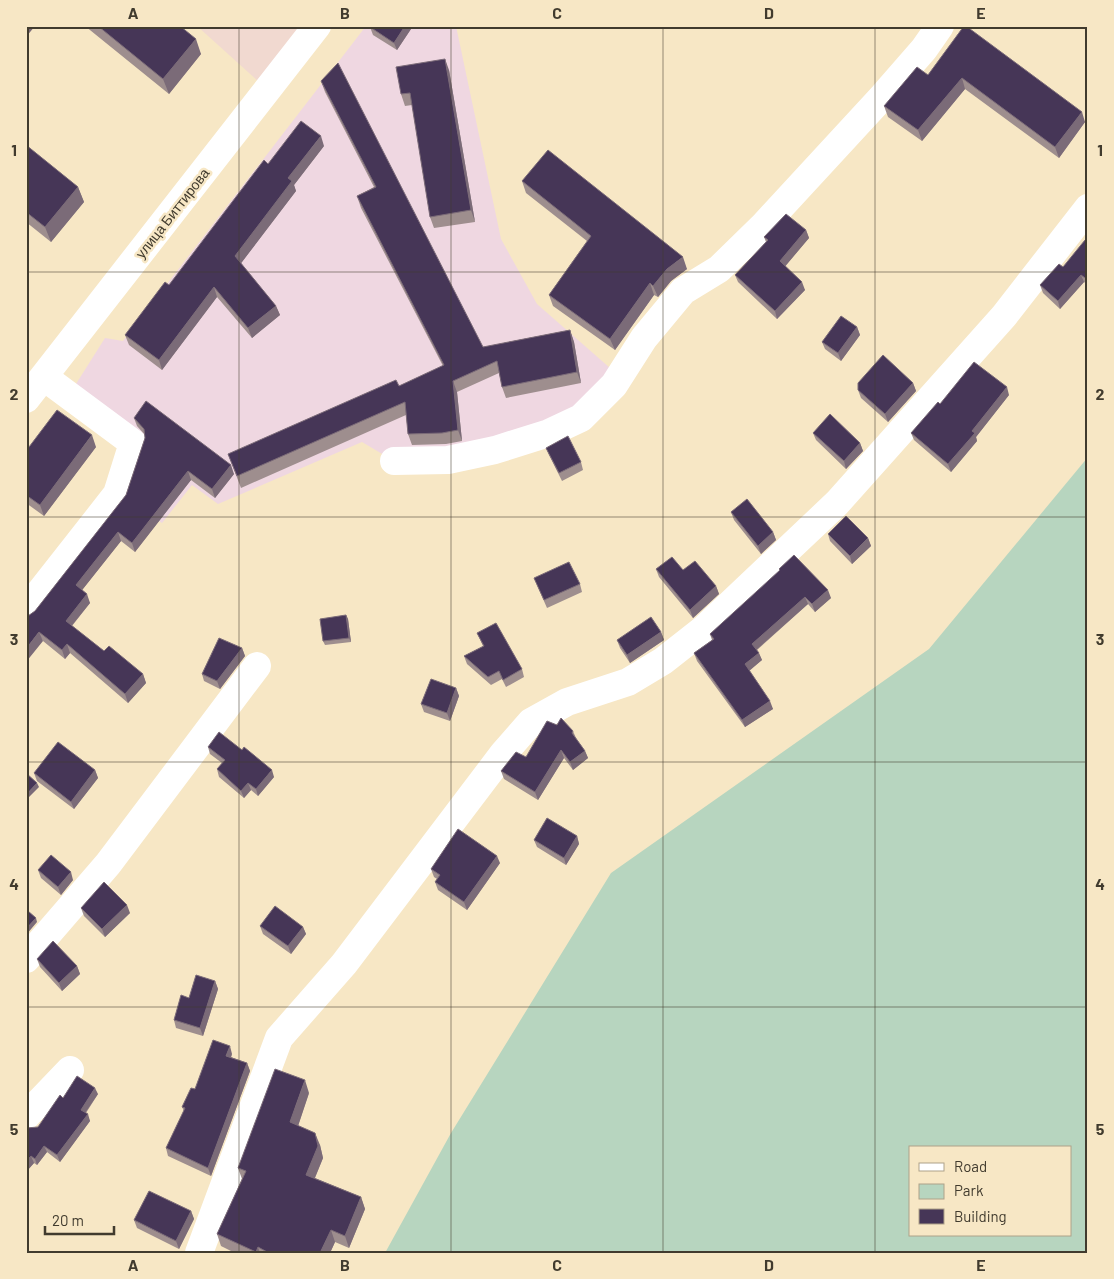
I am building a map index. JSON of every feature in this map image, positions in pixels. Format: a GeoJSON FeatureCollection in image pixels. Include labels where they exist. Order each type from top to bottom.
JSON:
{"type":"FeatureCollection","features":[{"type":"Feature","properties":{"kind":"street","name":"улица Биттирова"},"geometry":{"type":"LineString","coordinates":[[26,399],[317,26]]}},
{"type":"Feature","properties":{"kind":"street"},"geometry":{"type":"LineString","coordinates":[[394,461],[448,460],[495,450],[549,433],[581,418],[614,384],[644,338],[683,291],[719,268],[764,225],[895,83],[940,26]]}},
{"type":"Feature","properties":{"kind":"street"},"geometry":{"type":"LineString","coordinates":[[199,1253],[279,1038],[344,964],[503,754],[531,722],[567,702],[628,682],[663,661],[705,628],[837,503],[1004,316],[1088,208]]}},
{"type":"Feature","properties":{"kind":"street"},"geometry":{"type":"LineString","coordinates":[[26,610],[117,494],[132,442],[44,377]]}},
{"type":"Feature","properties":{"kind":"street"},"geometry":{"type":"LineString","coordinates":[[26,959],[108,864],[257,666]]}},
{"type":"Feature","properties":{"kind":"street"},"geometry":{"type":"LineString","coordinates":[[26,1116],[70,1070]]}},
{"type":"Feature","properties":{"kind":"shaded area"},"geometry":{"type":"Polygon","coordinates":[[[197,26],[317,26],[268,90],[197,26]]]}},
{"type":"Feature","properties":{"kind":"shaded area"},"geometry":{"type":"Polygon","coordinates":[[[366,26],[456,26],[501,239],[537,304],[610,368],[581,418],[394,461],[362,442],[218,504],[192,485],[162,523],[117,494],[132,442],[69,395],[105,338],[123,341],[366,26]]]}},
{"type":"Feature","properties":{"kind":"green space"},"geometry":{"type":"Polygon","coordinates":[[[1088,457],[1088,1253],[385,1253],[451,1133],[611,873],[929,649],[1088,457]]]}},
{"type":"Feature","properties":{"kind":"building"},"geometry":{"type":"Polygon","coordinates":[[[98,26],[180,26],[196,39],[163,79],[98,26]]]}},
{"type":"Feature","properties":{"kind":"building"},"geometry":{"type":"Polygon","coordinates":[[[371,26],[405,26],[394,43],[371,26]]]}},
{"type":"Feature","properties":{"kind":"building"},"geometry":{"type":"Polygon","coordinates":[[[964,26],[1082,112],[1055,147],[962,78],[918,130],[884,106],[917,67],[928,75],[964,26]]]}},
{"type":"Feature","properties":{"kind":"building"},"geometry":{"type":"Polygon","coordinates":[[[445,59],[471,210],[430,217],[410,93],[401,94],[396,67],[445,59]]]}},
{"type":"Feature","properties":{"kind":"building"},"geometry":{"type":"Polygon","coordinates":[[[338,63],[483,347],[570,330],[577,372],[502,387],[497,361],[453,381],[458,430],[442,433],[408,434],[405,402],[237,476],[228,454],[396,380],[399,386],[444,365],[357,196],[376,187],[321,81],[338,63]]]}},
{"type":"Feature","properties":{"kind":"building"},"geometry":{"type":"Polygon","coordinates":[[[301,121],[321,136],[288,178],[292,181],[235,256],[276,306],[248,328],[214,287],[159,360],[125,335],[165,282],[169,285],[264,160],[268,164],[301,121]]]}},
{"type":"Feature","properties":{"kind":"building"},"geometry":{"type":"Polygon","coordinates":[[[26,145],[78,187],[45,227],[26,212],[26,145]]]}},
{"type":"Feature","properties":{"kind":"building"},"geometry":{"type":"Polygon","coordinates":[[[548,150],[683,257],[667,269],[653,286],[650,283],[610,339],[549,295],[591,236],[522,181],[548,150]]]}},
{"type":"Feature","properties":{"kind":"building"},"geometry":{"type":"Polygon","coordinates":[[[786,214],[806,230],[780,261],[802,282],[775,311],[735,275],[768,240],[764,237],[786,214]]]}},
{"type":"Feature","properties":{"kind":"building"},"geometry":{"type":"Polygon","coordinates":[[[1085,240],[1088,242],[1088,280],[1081,275],[1058,301],[1040,285],[1059,264],[1063,267],[1085,240]]]}},
{"type":"Feature","properties":{"kind":"building"},"geometry":{"type":"Polygon","coordinates":[[[841,316],[857,327],[838,353],[822,342],[841,316]]]}},
{"type":"Feature","properties":{"kind":"building"},"geometry":{"type":"Polygon","coordinates":[[[883,355],[913,383],[885,414],[858,390],[858,383],[883,355]]]}},
{"type":"Feature","properties":{"kind":"building"},"geometry":{"type":"Polygon","coordinates":[[[974,362],[1007,387],[972,431],[975,433],[948,464],[911,433],[938,402],[940,404],[974,362]]]}},
{"type":"Feature","properties":{"kind":"building"},"geometry":{"type":"Polygon","coordinates":[[[146,401],[231,465],[212,489],[188,471],[132,543],[118,532],[76,585],[87,594],[66,621],[104,651],[109,646],[143,674],[125,694],[67,644],[62,650],[39,632],[26,649],[26,616],[35,611],[126,495],[145,438],[144,429],[134,418],[146,401]]]}},
{"type":"Feature","properties":{"kind":"building"},"geometry":{"type":"Polygon","coordinates":[[[57,410],[92,435],[40,505],[26,495],[26,451],[57,410]]]}},
{"type":"Feature","properties":{"kind":"building"},"geometry":{"type":"Polygon","coordinates":[[[830,414],[860,443],[844,461],[813,433],[830,414]]]}},
{"type":"Feature","properties":{"kind":"building"},"geometry":{"type":"Polygon","coordinates":[[[568,436],[581,462],[559,473],[546,448],[568,436]]]}},
{"type":"Feature","properties":{"kind":"building"},"geometry":{"type":"Polygon","coordinates":[[[747,499],[773,532],[758,546],[731,512],[747,499]]]}},
{"type":"Feature","properties":{"kind":"building"},"geometry":{"type":"Polygon","coordinates":[[[846,516],[868,538],[850,556],[828,534],[846,516]]]}},
{"type":"Feature","properties":{"kind":"building"},"geometry":{"type":"Polygon","coordinates":[[[794,555],[828,590],[812,604],[805,597],[752,644],[759,653],[745,664],[770,701],[742,720],[694,653],[714,639],[710,634],[794,555]]]}},
{"type":"Feature","properties":{"kind":"building"},"geometry":{"type":"Polygon","coordinates":[[[672,557],[683,570],[695,561],[716,586],[690,610],[656,569],[672,557]]]}},
{"type":"Feature","properties":{"kind":"building"},"geometry":{"type":"Polygon","coordinates":[[[569,562],[580,584],[544,600],[534,578],[569,562]]]}},
{"type":"Feature","properties":{"kind":"building"},"geometry":{"type":"Polygon","coordinates":[[[346,615],[349,638],[323,641],[320,619],[346,615]]]}},
{"type":"Feature","properties":{"kind":"building"},"geometry":{"type":"Polygon","coordinates":[[[651,617],[661,632],[627,655],[617,640],[651,617]]]}},
{"type":"Feature","properties":{"kind":"building"},"geometry":{"type":"Polygon","coordinates":[[[496,623],[522,669],[503,680],[499,671],[488,677],[464,656],[484,646],[477,633],[496,623]]]}},
{"type":"Feature","properties":{"kind":"building"},"geometry":{"type":"Polygon","coordinates":[[[219,638],[242,648],[217,681],[202,674],[219,638]]]}},
{"type":"Feature","properties":{"kind":"building"},"geometry":{"type":"Polygon","coordinates":[[[431,679],[456,688],[447,713],[421,704],[431,679]]]}},
{"type":"Feature","properties":{"kind":"building"},"geometry":{"type":"Polygon","coordinates":[[[561,718],[573,731],[572,733],[585,751],[570,762],[561,750],[535,792],[501,771],[516,752],[526,757],[547,721],[557,725],[561,718]]]}},
{"type":"Feature","properties":{"kind":"building"},"geometry":{"type":"Polygon","coordinates":[[[219,732],[242,750],[244,747],[272,770],[256,789],[248,783],[241,791],[217,769],[225,760],[208,747],[219,732]]]}},
{"type":"Feature","properties":{"kind":"building"},"geometry":{"type":"Polygon","coordinates":[[[58,742],[95,770],[71,802],[34,773],[58,742]]]}},
{"type":"Feature","properties":{"kind":"building"},"geometry":{"type":"Polygon","coordinates":[[[26,773],[37,783],[26,795],[26,773]]]}},
{"type":"Feature","properties":{"kind":"building"},"geometry":{"type":"Polygon","coordinates":[[[547,818],[577,836],[564,858],[534,840],[547,818]]]}},
{"type":"Feature","properties":{"kind":"building"},"geometry":{"type":"Polygon","coordinates":[[[458,829],[497,856],[464,902],[435,882],[440,875],[431,869],[458,829]]]}},
{"type":"Feature","properties":{"kind":"building"},"geometry":{"type":"Polygon","coordinates":[[[51,855],[71,872],[58,887],[38,870],[51,855]]]}},
{"type":"Feature","properties":{"kind":"building"},"geometry":{"type":"Polygon","coordinates":[[[104,882],[127,905],[102,929],[81,908],[104,882]]]}},
{"type":"Feature","properties":{"kind":"building"},"geometry":{"type":"Polygon","coordinates":[[[275,906],[303,927],[288,946],[260,926],[275,906]]]}},
{"type":"Feature","properties":{"kind":"building"},"geometry":{"type":"Polygon","coordinates":[[[28,911],[36,918],[26,929],[26,913],[28,911]]]}},
{"type":"Feature","properties":{"kind":"building"},"geometry":{"type":"Polygon","coordinates":[[[53,941],[77,966],[59,983],[37,959],[53,941]]]}},
{"type":"Feature","properties":{"kind":"building"},"geometry":{"type":"Polygon","coordinates":[[[196,975],[215,981],[200,1028],[174,1020],[181,995],[189,998],[196,975]]]}},
{"type":"Feature","properties":{"kind":"building"},"geometry":{"type":"Polygon","coordinates":[[[213,1040],[230,1046],[226,1056],[247,1063],[208,1168],[166,1148],[185,1108],[182,1107],[191,1088],[195,1089],[213,1040]]]}},
{"type":"Feature","properties":{"kind":"building"},"geometry":{"type":"Polygon","coordinates":[[[275,1069],[305,1080],[290,1122],[315,1133],[318,1146],[306,1175],[361,1197],[345,1236],[331,1230],[320,1253],[269,1253],[258,1247],[256,1252],[217,1234],[246,1171],[238,1168],[275,1069]]]}},
{"type":"Feature","properties":{"kind":"building"},"geometry":{"type":"Polygon","coordinates":[[[77,1076],[95,1088],[81,1110],[88,1114],[57,1155],[44,1146],[35,1159],[31,1156],[26,1162],[26,1128],[38,1127],[60,1095],[63,1098],[77,1076]]]}},
{"type":"Feature","properties":{"kind":"building"},"geometry":{"type":"Polygon","coordinates":[[[149,1191],[191,1211],[176,1241],[134,1220],[149,1191]]]}}]}
